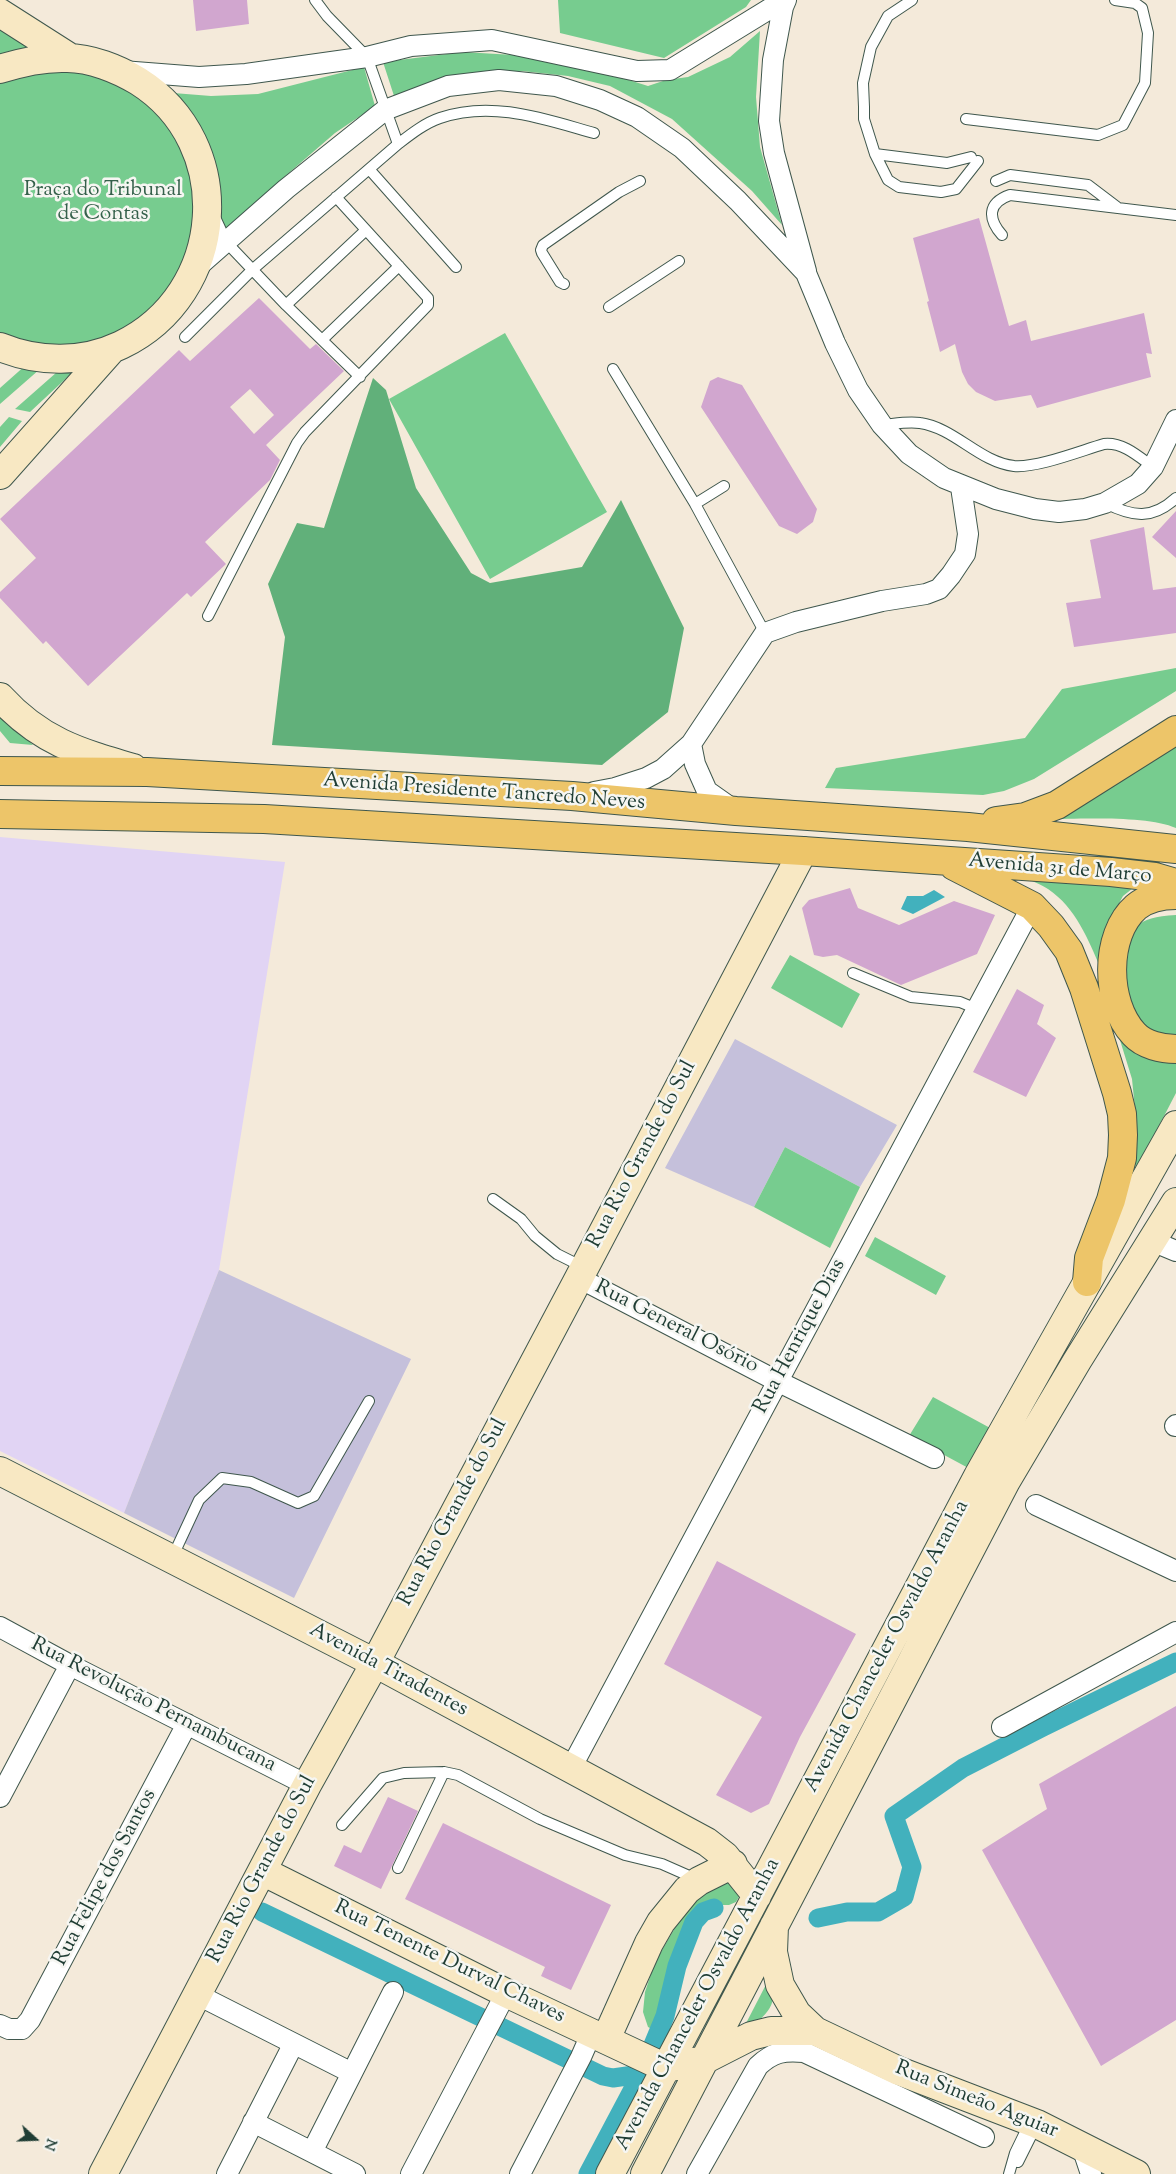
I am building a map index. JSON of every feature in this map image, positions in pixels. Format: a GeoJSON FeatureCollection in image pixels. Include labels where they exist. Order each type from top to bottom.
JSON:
{"type":"FeatureCollection","features":[{"type":"Feature","properties":{"kind":"main road"},"geometry":{"type":"LineString","coordinates":[[968,827],[1025,817],[1057,805],[1176,730]]}},
{"type":"Feature","properties":{"kind":"main road","name":"Avenida Presidente Tancredo Neves"},"geometry":{"type":"LineString","coordinates":[[0,771],[147,772],[572,796],[736,811],[968,827]]}},
{"type":"Feature","properties":{"kind":"main road","name":"Avenida Presidente Tancredo Neves"},"geometry":{"type":"LineString","coordinates":[[0,814],[264,819],[944,861]]}},
{"type":"Feature","properties":{"kind":"main road","name":"Avenida 31 de Março"},"geometry":{"type":"LineString","coordinates":[[968,827],[1176,849]]}},
{"type":"Feature","properties":{"kind":"main road"},"geometry":{"type":"LineString","coordinates":[[944,861],[1032,906],[1051,926],[1069,951],[1084,988],[1122,1114],[1122,1158],[1111,1200],[1089,1258],[1087,1282]]}},
{"type":"Feature","properties":{"kind":"main road","name":"Avenida 31 de Março"},"geometry":{"type":"LineString","coordinates":[[944,861],[1111,872],[1155,877],[1176,883]]}},
{"type":"Feature","properties":{"kind":"main road"},"geometry":{"type":"LineString","coordinates":[[1176,895],[1150,898],[1137,907],[1124,921],[1116,943],[1111,968],[1114,993],[1122,1014],[1134,1034],[1147,1043],[1165,1049],[1176,1050]]}},
{"type":"Feature","properties":{"kind":"street"},"geometry":{"type":"LineString","coordinates":[[0,69],[30,60],[69,58],[122,71],[199,77],[246,74],[367,56],[412,46],[492,40],[637,71],[670,70],[785,0]]}},
{"type":"Feature","properties":{"kind":"street"},"geometry":{"type":"LineString","coordinates":[[785,0],[774,52],[769,91],[769,121],[774,153],[806,274],[835,343],[858,390],[882,425],[909,454],[928,468],[961,487],[996,499],[1035,509],[1059,512],[1105,503],[1138,484],[1153,467],[1176,420]]}},
{"type":"Feature","properties":{"kind":"street"},"geometry":{"type":"LineString","coordinates":[[0,13],[69,58]]}},
{"type":"Feature","properties":{"kind":"street"},"geometry":{"type":"LineString","coordinates":[[0,347],[18,354],[67,360],[87,357],[112,349],[132,340],[167,312],[181,295],[195,269],[206,234],[208,217],[204,171],[197,150],[186,129],[168,105],[152,90],[122,71]]}},
{"type":"Feature","properties":{"kind":"street"},"geometry":{"type":"LineString","coordinates":[[195,269],[227,243],[286,189],[385,110],[448,86],[499,80],[556,86],[600,100],[637,117],[682,148],[738,200],[806,274]]}},
{"type":"Feature","properties":{"kind":"street"},"geometry":{"type":"LineString","coordinates":[[0,475],[112,349]]}},
{"type":"Feature","properties":{"kind":"street"},"geometry":{"type":"LineString","coordinates":[[572,796],[615,788],[646,778],[663,769],[691,744],[765,633],[796,622],[882,601],[926,594],[939,589],[965,554],[968,534],[961,487]]}},
{"type":"Feature","properties":{"kind":"street"},"geometry":{"type":"LineString","coordinates":[[0,697],[16,716],[48,738],[78,752],[147,772]]}},
{"type":"Feature","properties":{"kind":"street"},"geometry":{"type":"LineString","coordinates":[[691,744],[695,764],[707,791],[736,811]]}},
{"type":"Feature","properties":{"kind":"street","name":"Rua Rio Grande do Sul"},"geometry":{"type":"LineString","coordinates":[[104,2174],[307,1785],[582,1273],[803,851]]}},
{"type":"Feature","properties":{"kind":"street","name":"Rua Henrique Dias"},"geometry":{"type":"LineString","coordinates":[[571,1768],[1032,906]]}},
{"type":"Feature","properties":{"kind":"street","name":"Avenida Chanceler Osvaldo Aranha"},"geometry":{"type":"LineString","coordinates":[[610,2174],[652,2062],[757,1896],[978,1476],[1176,1125]]}},
{"type":"Feature","properties":{"kind":"street","name":"Avenida Chanceler Osvaldo Aranha"},"geometry":{"type":"LineString","coordinates":[[645,2174],[1006,1481],[1077,1361],[1176,1202]]}},
{"type":"Feature","properties":{"kind":"street"},"geometry":{"type":"LineString","coordinates":[[1152,1240],[1176,1252]]}},
{"type":"Feature","properties":{"kind":"street","name":"Rua General Osório"},"geometry":{"type":"LineString","coordinates":[[582,1273],[777,1380],[934,1458]]}},
{"type":"Feature","properties":{"kind":"street","name":"Avenida Tiradentes"},"geometry":{"type":"LineString","coordinates":[[1,1474],[374,1663],[707,1842],[718,1849],[733,1864],[757,1896]]}},
{"type":"Feature","properties":{"kind":"street"},"geometry":{"type":"LineString","coordinates":[[1036,1505],[1176,1570]]}},
{"type":"Feature","properties":{"kind":"street","name":"Rua Revolução Pernambucana"},"geometry":{"type":"LineString","coordinates":[[0,1627],[70,1665],[307,1785]]}},
{"type":"Feature","properties":{"kind":"street"},"geometry":{"type":"LineString","coordinates":[[1002,1727],[1176,1632]]}},
{"type":"Feature","properties":{"kind":"street"},"geometry":{"type":"LineString","coordinates":[[0,1797],[70,1665]]}},
{"type":"Feature","properties":{"kind":"street","name":"Rua Felipe dos Santos"},"geometry":{"type":"LineString","coordinates":[[0,2025],[9,2029],[22,2029],[30,2020],[187,1724]]}},
{"type":"Feature","properties":{"kind":"street"},"geometry":{"type":"LineString","coordinates":[[520,2174],[581,2057],[599,2035],[661,1922],[688,1890],[699,1881],[733,1864]]}},
{"type":"Feature","properties":{"kind":"street","name":"Rua Tenente Durval Chaves"},"geometry":{"type":"LineString","coordinates":[[262,1871],[501,2003],[599,2035],[652,2062]]}},
{"type":"Feature","properties":{"kind":"street"},"geometry":{"type":"LineString","coordinates":[[774,1924],[773,1952],[780,1985],[797,2014],[815,2031]]}},
{"type":"Feature","properties":{"kind":"street"},"geometry":{"type":"LineString","coordinates":[[312,2152],[393,1992]]}},
{"type":"Feature","properties":{"kind":"street"},"geometry":{"type":"LineString","coordinates":[[198,1995],[352,2074]]}},
{"type":"Feature","properties":{"kind":"street"},"geometry":{"type":"LineString","coordinates":[[411,2174],[501,2003]]}},
{"type":"Feature","properties":{"kind":"street"},"geometry":{"type":"LineString","coordinates":[[652,2062],[704,2060],[751,2036],[771,2031],[815,2031]]}},
{"type":"Feature","properties":{"kind":"street","name":"Rua Simeão Aguiar"},"geometry":{"type":"LineString","coordinates":[[815,2031],[899,2071],[1042,2127],[1098,2165],[1136,2174]]}},
{"type":"Feature","properties":{"kind":"street"},"geometry":{"type":"LineString","coordinates":[[227,2174],[293,2045]]}},
{"type":"Feature","properties":{"kind":"street"},"geometry":{"type":"LineString","coordinates":[[697,2174],[758,2066],[768,2056],[788,2050],[804,2052],[984,2137]]}},
{"type":"Feature","properties":{"kind":"street"},"geometry":{"type":"LineString","coordinates":[[253,2122],[355,2174]]}},
{"type":"Feature","properties":{"kind":"lane"},"geometry":{"type":"LineString","coordinates":[[315,0],[327,16],[367,56],[398,144]]}},
{"type":"Feature","properties":{"kind":"lane"},"geometry":{"type":"LineString","coordinates":[[875,154],[947,163],[974,159],[956,189],[941,192],[899,187],[888,180],[875,154],[864,119],[863,83],[871,47],[888,16],[912,0]]}},
{"type":"Feature","properties":{"kind":"lane"},"geometry":{"type":"LineString","coordinates":[[966,119],[1098,135],[1123,125],[1145,83],[1148,34],[1142,8],[1135,3],[1115,0]]}},
{"type":"Feature","properties":{"kind":"lane"},"geometry":{"type":"LineString","coordinates":[[186,337],[252,270],[336,197],[398,144],[420,128],[439,118],[476,111],[515,112],[594,133]]}},
{"type":"Feature","properties":{"kind":"lane"},"geometry":{"type":"LineString","coordinates":[[369,169],[456,267]]}},
{"type":"Feature","properties":{"kind":"lane"},"geometry":{"type":"LineString","coordinates":[[996,181],[1010,176],[1088,185],[1097,190],[1118,208]]}},
{"type":"Feature","properties":{"kind":"lane"},"geometry":{"type":"LineString","coordinates":[[564,284],[560,282],[542,253],[543,245],[619,192],[640,181]]}},
{"type":"Feature","properties":{"kind":"lane"},"geometry":{"type":"LineString","coordinates":[[1002,235],[993,225],[992,210],[999,199],[1010,195],[1176,215]]}},
{"type":"Feature","properties":{"kind":"lane"},"geometry":{"type":"LineString","coordinates":[[208,616],[297,443],[305,432],[428,305],[428,298],[336,197]]}},
{"type":"Feature","properties":{"kind":"lane"},"geometry":{"type":"LineString","coordinates":[[206,198],[227,243],[286,305],[360,377]]}},
{"type":"Feature","properties":{"kind":"lane"},"geometry":{"type":"LineString","coordinates":[[286,305],[366,230]]}},
{"type":"Feature","properties":{"kind":"lane"},"geometry":{"type":"LineString","coordinates":[[609,307],[679,261]]}},
{"type":"Feature","properties":{"kind":"lane"},"geometry":{"type":"LineString","coordinates":[[322,340],[399,266]]}},
{"type":"Feature","properties":{"kind":"lane"},"geometry":{"type":"LineString","coordinates":[[613,369],[695,504],[765,633]]}},
{"type":"Feature","properties":{"kind":"lane"},"geometry":{"type":"LineString","coordinates":[[882,425],[908,422],[929,425],[994,460],[1016,466],[1042,462],[1104,444],[1114,443],[1134,453],[1153,467]]}},
{"type":"Feature","properties":{"kind":"lane"},"geometry":{"type":"LineString","coordinates":[[695,504],[724,486]]}},
{"type":"Feature","properties":{"kind":"lane"},"geometry":{"type":"LineString","coordinates":[[1105,503],[1122,512],[1139,515],[1158,511],[1176,498]]}},
{"type":"Feature","properties":{"kind":"lane"},"geometry":{"type":"LineString","coordinates":[[853,974],[911,997],[960,1002],[977,1009]]}},
{"type":"Feature","properties":{"kind":"lane"},"geometry":{"type":"LineString","coordinates":[[492,1199],[521,1219],[535,1236],[582,1273]]}},
{"type":"Feature","properties":{"kind":"lane"},"geometry":{"type":"LineString","coordinates":[[172,1559],[199,1500],[222,1478],[250,1482],[298,1504],[314,1496],[369,1402]]}},
{"type":"Feature","properties":{"kind":"lane"},"geometry":{"type":"LineString","coordinates":[[398,1868],[444,1772]]}},
{"type":"Feature","properties":{"kind":"lane"},"geometry":{"type":"LineString","coordinates":[[342,1825],[383,1778],[404,1773],[444,1772],[458,1775],[548,1822],[625,1855],[662,1864],[699,1881]]}},
{"type":"Feature","properties":{"kind":"lane"},"geometry":{"type":"LineString","coordinates":[[1010,2174],[1042,2127]]}},
{"type":"Feature","properties":{"kind":"shaded area"},"geometry":{"type":"Polygon","coordinates":[[[0,837],[285,862],[219,1270],[124,1513],[0,1451],[0,837]]]}},
{"type":"Feature","properties":{"kind":"shaded area"},"geometry":{"type":"Polygon","coordinates":[[[735,1039],[897,1125],[860,1187],[785,1147],[754,1207],[665,1168],[735,1039]]]}},
{"type":"Feature","properties":{"kind":"shaded area"},"geometry":{"type":"Polygon","coordinates":[[[219,1270],[411,1359],[294,1598],[124,1513],[219,1270]]]}},
{"type":"Feature","properties":{"kind":"green space"},"geometry":{"type":"Polygon","coordinates":[[[558,0],[751,0],[746,7],[664,58],[560,33],[558,0]]]}},
{"type":"Feature","properties":{"kind":"green space"},"geometry":{"type":"Polygon","coordinates":[[[0,27],[37,45],[0,57],[0,27]]]}},
{"type":"Feature","properties":{"kind":"green space"},"geometry":{"type":"Polygon","coordinates":[[[760,31],[756,97],[760,147],[782,225],[752,191],[672,119],[610,86],[568,76],[522,71],[472,73],[395,99],[383,62],[463,52],[531,56],[600,71],[648,86],[666,80],[688,77],[730,57],[760,31]]]}},
{"type":"Feature","properties":{"kind":"green space"},"geometry":{"type":"Polygon","coordinates":[[[364,67],[375,106],[335,133],[283,178],[221,237],[161,92],[211,96],[258,94],[364,67]]]}},
{"type":"Feature","properties":{"kind":"green space","name":"Praça do Tribunal de Contas"},"geometry":{"type":"Polygon","coordinates":[[[0,69],[128,73],[204,171],[181,295],[112,349],[0,347],[0,69]]]}},
{"type":"Feature","properties":{"kind":"green space"},"geometry":{"type":"Polygon","coordinates":[[[505,333],[607,512],[490,579],[389,399],[505,333]]]}},
{"type":"Feature","properties":{"kind":"green space"},"geometry":{"type":"Polygon","coordinates":[[[27,364],[40,369],[0,404],[0,388],[27,364]]]}},
{"type":"Feature","properties":{"kind":"green space"},"geometry":{"type":"Polygon","coordinates":[[[74,371],[30,412],[15,409],[57,372],[74,371]]]}},
{"type":"Feature","properties":{"kind":"green space"},"geometry":{"type":"Polygon","coordinates":[[[373,378],[386,390],[416,488],[471,573],[490,583],[582,567],[621,500],[684,628],[668,712],[602,765],[272,745],[285,637],[268,584],[297,523],[324,528],[373,378]]]}},
{"type":"Feature","properties":{"kind":"green space"},"geometry":{"type":"Polygon","coordinates":[[[9,417],[22,421],[0,447],[0,427],[9,417]]]}},
{"type":"Feature","properties":{"kind":"green space"},"geometry":{"type":"Polygon","coordinates":[[[1176,668],[1176,691],[1034,779],[1004,791],[983,795],[825,788],[836,768],[1025,738],[1062,689],[1176,668]]]}},
{"type":"Feature","properties":{"kind":"green space"},"geometry":{"type":"Polygon","coordinates":[[[0,713],[33,745],[10,743],[0,731],[0,713]]]}},
{"type":"Feature","properties":{"kind":"green space"},"geometry":{"type":"Polygon","coordinates":[[[1176,739],[1176,828],[1131,819],[1045,819],[1176,739]]]}},
{"type":"Feature","properties":{"kind":"green space"},"geometry":{"type":"Polygon","coordinates":[[[1012,872],[1142,881],[1123,896],[1115,911],[1101,969],[1080,925],[1066,905],[1048,889],[1012,872]]]}},
{"type":"Feature","properties":{"kind":"green space"},"geometry":{"type":"Polygon","coordinates":[[[1176,915],[1176,1037],[1138,1031],[1116,962],[1131,933],[1137,926],[1151,918],[1176,915]]]}},
{"type":"Feature","properties":{"kind":"green space"},"geometry":{"type":"Polygon","coordinates":[[[790,955],[860,994],[842,1028],[771,988],[790,955]]]}},
{"type":"Feature","properties":{"kind":"green space"},"geometry":{"type":"Polygon","coordinates":[[[1111,1011],[1176,1051],[1176,1093],[1135,1172],[1137,1129],[1132,1079],[1111,1011]]]}},
{"type":"Feature","properties":{"kind":"green space"},"geometry":{"type":"Polygon","coordinates":[[[785,1147],[860,1187],[830,1248],[754,1207],[785,1147]]]}},
{"type":"Feature","properties":{"kind":"green space"},"geometry":{"type":"Polygon","coordinates":[[[875,1237],[946,1276],[936,1295],[865,1256],[875,1237]]]}},
{"type":"Feature","properties":{"kind":"green space"},"geometry":{"type":"Polygon","coordinates":[[[933,1397],[992,1429],[972,1470],[909,1436],[933,1397]]]}},
{"type":"Feature","properties":{"kind":"green space"},"geometry":{"type":"Polygon","coordinates":[[[717,1870],[745,1886],[736,1902],[729,1905],[708,1905],[692,1914],[672,1959],[658,2022],[654,2030],[648,2027],[643,2012],[645,1992],[655,1962],[690,1902],[717,1870]]]}},
{"type":"Feature","properties":{"kind":"green space"},"geometry":{"type":"Polygon","coordinates":[[[773,1971],[774,1993],[770,2008],[759,2020],[741,2033],[773,1971]]]}},
{"type":"Feature","properties":{"kind":"water"},"geometry":{"type":"Polygon","coordinates":[[[934,890],[945,897],[913,914],[901,909],[907,896],[923,896],[934,890]]]}},
{"type":"Feature","properties":{"kind":"building"},"geometry":{"type":"Polygon","coordinates":[[[193,0],[247,0],[249,24],[196,31],[193,0]]]}},
{"type":"Feature","properties":{"kind":"building"},"geometry":{"type":"Polygon","coordinates":[[[979,218],[1009,326],[1026,320],[1031,341],[1144,313],[1152,354],[1146,353],[1151,377],[1037,408],[1031,395],[995,401],[976,392],[968,384],[962,372],[955,344],[940,352],[913,238],[979,218]]]}},
{"type":"Feature","properties":{"kind":"building"},"geometry":{"type":"Polygon","coordinates":[[[259,298],[310,349],[316,344],[344,371],[266,445],[280,460],[270,480],[205,542],[226,564],[191,597],[187,593],[88,686],[46,641],[43,644],[0,598],[0,592],[36,558],[0,519],[179,350],[190,361],[259,298]],[[250,389],[230,407],[254,434],[274,415],[250,389]]]}},
{"type":"Feature","properties":{"kind":"building"},"geometry":{"type":"Polygon","coordinates":[[[718,377],[742,385],[817,509],[813,522],[797,534],[779,526],[701,407],[710,381],[718,377]]]}},
{"type":"Feature","properties":{"kind":"building"},"geometry":{"type":"Polygon","coordinates":[[[1176,511],[1176,558],[1152,537],[1176,511]]]}},
{"type":"Feature","properties":{"kind":"building"},"geometry":{"type":"Polygon","coordinates":[[[1144,527],[1153,590],[1176,587],[1176,633],[1074,647],[1066,603],[1101,598],[1090,540],[1144,527]]]}},
{"type":"Feature","properties":{"kind":"building"},"geometry":{"type":"Polygon","coordinates":[[[850,888],[858,908],[899,925],[954,901],[995,915],[977,954],[901,985],[837,955],[823,957],[814,955],[802,908],[809,900],[850,888]]]}},
{"type":"Feature","properties":{"kind":"building"},"geometry":{"type":"Polygon","coordinates":[[[1017,989],[1044,1005],[1037,1024],[1056,1038],[1026,1097],[973,1072],[1017,989]]]}},
{"type":"Feature","properties":{"kind":"building"},"geometry":{"type":"Polygon","coordinates":[[[717,1561],[856,1634],[800,1737],[769,1804],[751,1813],[716,1795],[762,1717],[664,1664],[717,1561]]]}},
{"type":"Feature","properties":{"kind":"building"},"geometry":{"type":"Polygon","coordinates":[[[1176,1706],[1176,2020],[1101,2066],[982,1850],[1047,1809],[1039,1784],[1176,1706]]]}},
{"type":"Feature","properties":{"kind":"building"},"geometry":{"type":"Polygon","coordinates":[[[388,1797],[418,1811],[381,1889],[334,1866],[344,1845],[361,1853],[388,1797]]]}},
{"type":"Feature","properties":{"kind":"building"},"geometry":{"type":"Polygon","coordinates":[[[443,1823],[611,1905],[571,1990],[541,1976],[545,1967],[405,1899],[443,1823]]]}},
{"type":"Feature","properties":{"kind":"waterway"},"geometry":{"type":"LineString","coordinates":[[818,1918],[847,1912],[878,1912],[904,1897],[912,1867],[894,1816],[963,1768],[1176,1662]]}},
{"type":"Feature","properties":{"kind":"waterway"},"geometry":{"type":"LineString","coordinates":[[588,2174],[641,2074],[665,2016],[677,1966],[694,1922],[703,1912],[714,1908]]}},
{"type":"Feature","properties":{"kind":"waterway"},"geometry":{"type":"LineString","coordinates":[[262,1912],[603,2076],[613,2078],[641,2074]]}}]}
